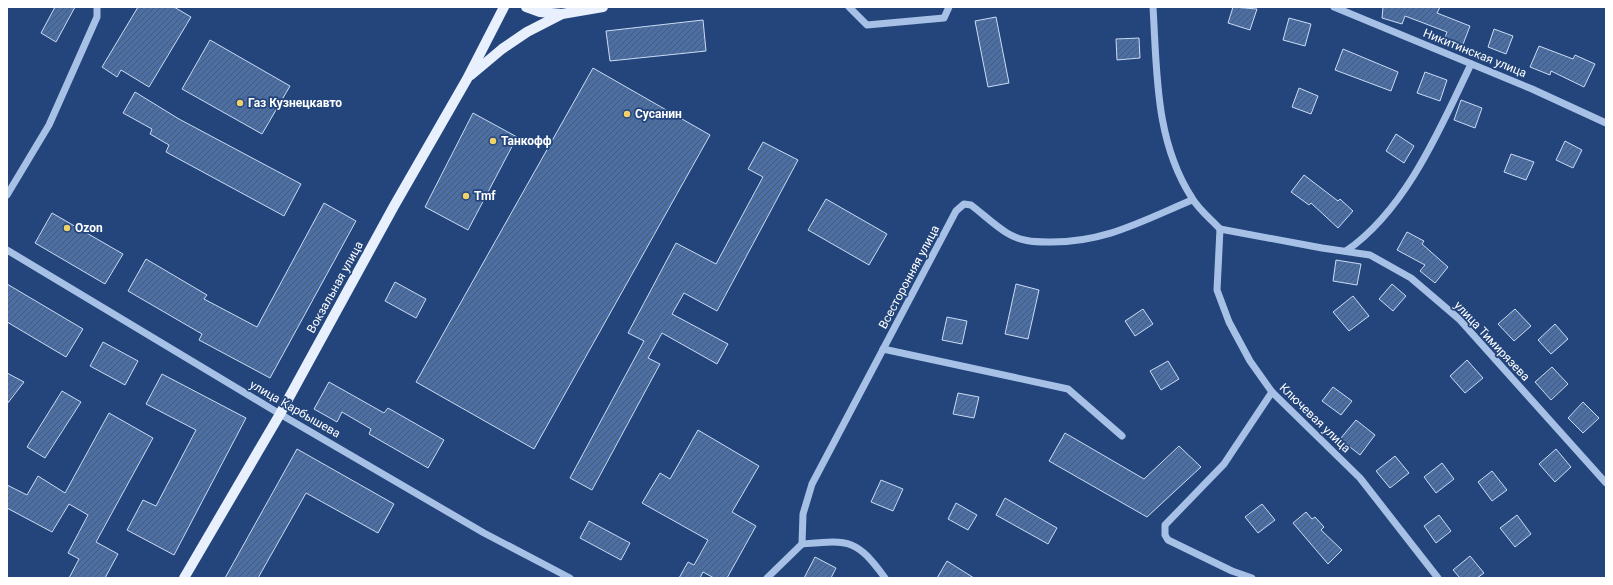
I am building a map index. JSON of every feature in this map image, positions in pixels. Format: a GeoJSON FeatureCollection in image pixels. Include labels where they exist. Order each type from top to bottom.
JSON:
{"type":"FeatureCollection","features":[{"type":"Feature","properties":{"kind":"main road","name":"Вокзальная улица"},"geometry":{"type":"LineString","coordinates":[[184,578],[280,414],[391,212],[467,79],[504,7]]}},
{"type":"Feature","properties":{"kind":"main road"},"geometry":{"type":"LineString","coordinates":[[526,7],[540,12],[562,14],[603,7]]}},
{"type":"Feature","properties":{"kind":"main road"},"geometry":{"type":"LineString","coordinates":[[467,79],[502,49],[527,32],[562,14]]}},
{"type":"Feature","properties":{"kind":"street"},"geometry":{"type":"LineString","coordinates":[[7,195],[50,124],[97,17],[97,7]]}},
{"type":"Feature","properties":{"kind":"street"},"geometry":{"type":"LineString","coordinates":[[849,7],[867,25],[944,18],[950,7]]}},
{"type":"Feature","properties":{"kind":"street"},"geometry":{"type":"LineString","coordinates":[[1152,7],[1162,120],[1169,154],[1192,200],[1220,229]]}},
{"type":"Feature","properties":{"kind":"street","name":"Никитинская улица"},"geometry":{"type":"LineString","coordinates":[[1334,7],[1532,89],[1606,123]]}},
{"type":"Feature","properties":{"kind":"street"},"geometry":{"type":"LineString","coordinates":[[1346,251],[1363,240],[1396,202],[1438,134],[1471,64]]}},
{"type":"Feature","properties":{"kind":"street","name":"Всесторонняя улица"},"geometry":{"type":"LineString","coordinates":[[802,544],[803,514],[812,484],[956,211],[964,204],[971,205],[1007,234],[1029,242],[1086,241],[1118,232],[1192,200]]}},
{"type":"Feature","properties":{"kind":"street","name":"улица Тимирязева"},"geometry":{"type":"LineString","coordinates":[[1220,229],[1370,254],[1412,278],[1459,319],[1606,483]]}},
{"type":"Feature","properties":{"kind":"street","name":"Ключевая улица"},"geometry":{"type":"LineString","coordinates":[[1220,229],[1217,290],[1229,322],[1250,361],[1272,392],[1360,478],[1438,578]]}},
{"type":"Feature","properties":{"kind":"street","name":"улица Карбышева"},"geometry":{"type":"LineString","coordinates":[[10,252],[280,414],[484,533],[570,578]]}},
{"type":"Feature","properties":{"kind":"street"},"geometry":{"type":"LineString","coordinates":[[883,350],[1068,389],[1122,436]]}},
{"type":"Feature","properties":{"kind":"street"},"geometry":{"type":"LineString","coordinates":[[1252,578],[1231,574],[1168,540],[1165,535],[1165,525],[1224,464],[1272,392]]}},
{"type":"Feature","properties":{"kind":"street"},"geometry":{"type":"LineString","coordinates":[[767,578],[802,544],[838,541],[856,546],[871,560],[884,578]]}},
{"type":"Feature","properties":{"kind":"building"},"geometry":{"type":"Polygon","coordinates":[[[55,7],[75,7],[56,42],[41,33],[55,7]]]}},
{"type":"Feature","properties":{"kind":"building"},"geometry":{"type":"Polygon","coordinates":[[[138,7],[174,7],[191,17],[149,87],[121,70],[117,77],[102,67],[138,7]]]}},
{"type":"Feature","properties":{"kind":"building"},"geometry":{"type":"Polygon","coordinates":[[[1233,7],[1257,9],[1250,30],[1228,23],[1233,7]]]}},
{"type":"Feature","properties":{"kind":"building"},"geometry":{"type":"Polygon","coordinates":[[[1383,7],[1440,7],[1437,13],[1470,26],[1462,47],[1444,40],[1447,32],[1405,16],[1402,24],[1382,18],[1383,7]]]}},
{"type":"Feature","properties":{"kind":"building"},"geometry":{"type":"Polygon","coordinates":[[[996,17],[1009,83],[988,87],[975,21],[996,17]]]}},
{"type":"Feature","properties":{"kind":"building"},"geometry":{"type":"Polygon","coordinates":[[[1289,18],[1311,24],[1305,46],[1283,40],[1289,18]]]}},
{"type":"Feature","properties":{"kind":"building"},"geometry":{"type":"Polygon","coordinates":[[[703,20],[706,51],[610,61],[606,31],[703,20]]]}},
{"type":"Feature","properties":{"kind":"building"},"geometry":{"type":"Polygon","coordinates":[[[1494,29],[1513,36],[1506,54],[1488,47],[1494,29]]]}},
{"type":"Feature","properties":{"kind":"building"},"geometry":{"type":"Polygon","coordinates":[[[1139,38],[1140,58],[1117,60],[1116,39],[1139,38]]]}},
{"type":"Feature","properties":{"kind":"building"},"geometry":{"type":"Polygon","coordinates":[[[210,40],[290,86],[262,134],[182,89],[210,40]]]}},
{"type":"Feature","properties":{"kind":"building"},"geometry":{"type":"Polygon","coordinates":[[[1539,46],[1573,59],[1575,55],[1595,64],[1584,87],[1551,71],[1550,75],[1530,67],[1539,46]]]}},
{"type":"Feature","properties":{"kind":"building"},"geometry":{"type":"Polygon","coordinates":[[[1343,49],[1398,72],[1391,91],[1335,70],[1343,49]]]}},
{"type":"Feature","properties":{"kind":"building"},"geometry":{"type":"Polygon","coordinates":[[[593,68],[710,135],[534,449],[416,382],[593,68]]]}},
{"type":"Feature","properties":{"kind":"building"},"geometry":{"type":"Polygon","coordinates":[[[1425,72],[1447,80],[1440,101],[1417,93],[1425,72]]]}},
{"type":"Feature","properties":{"kind":"building"},"geometry":{"type":"Polygon","coordinates":[[[1299,88],[1318,96],[1311,114],[1292,107],[1299,88]]]}},
{"type":"Feature","properties":{"kind":"building"},"geometry":{"type":"Polygon","coordinates":[[[135,92],[179,119],[301,184],[284,216],[166,152],[169,145],[150,134],[152,129],[123,113],[135,92]]]}},
{"type":"Feature","properties":{"kind":"building"},"geometry":{"type":"Polygon","coordinates":[[[1461,100],[1482,108],[1475,128],[1454,120],[1461,100]]]}},
{"type":"Feature","properties":{"kind":"building"},"geometry":{"type":"Polygon","coordinates":[[[473,113],[517,137],[468,230],[425,207],[473,113]]]}},
{"type":"Feature","properties":{"kind":"building"},"geometry":{"type":"Polygon","coordinates":[[[1396,134],[1414,146],[1404,163],[1386,151],[1396,134]]]}},
{"type":"Feature","properties":{"kind":"building"},"geometry":{"type":"Polygon","coordinates":[[[1565,141],[1582,150],[1573,168],[1556,160],[1565,141]]]}},
{"type":"Feature","properties":{"kind":"building"},"geometry":{"type":"Polygon","coordinates":[[[763,142],[798,160],[717,311],[684,293],[672,314],[728,344],[717,364],[662,333],[648,358],[660,364],[592,490],[570,478],[644,341],[628,333],[676,243],[716,264],[763,177],[748,169],[763,142]]]}},
{"type":"Feature","properties":{"kind":"building"},"geometry":{"type":"Polygon","coordinates":[[[1511,154],[1534,162],[1526,180],[1504,172],[1511,154]]]}},
{"type":"Feature","properties":{"kind":"building"},"geometry":{"type":"Polygon","coordinates":[[[1304,175],[1338,201],[1340,199],[1353,211],[1338,228],[1311,203],[1309,205],[1291,192],[1304,175]]]}},
{"type":"Feature","properties":{"kind":"building"},"geometry":{"type":"Polygon","coordinates":[[[826,199],[887,234],[869,265],[808,230],[826,199]]]}},
{"type":"Feature","properties":{"kind":"building"},"geometry":{"type":"Polygon","coordinates":[[[324,203],[356,221],[270,378],[199,340],[202,334],[128,291],[146,259],[207,295],[204,299],[257,327],[324,203]]]}},
{"type":"Feature","properties":{"kind":"building"},"geometry":{"type":"Polygon","coordinates":[[[52,213],[123,254],[105,284],[35,243],[52,213]]]}},
{"type":"Feature","properties":{"kind":"building"},"geometry":{"type":"Polygon","coordinates":[[[1407,232],[1424,241],[1422,244],[1448,267],[1435,283],[1420,271],[1425,265],[1397,250],[1407,232]]]}},
{"type":"Feature","properties":{"kind":"building"},"geometry":{"type":"Polygon","coordinates":[[[1336,260],[1361,264],[1357,285],[1333,281],[1336,260]]]}},
{"type":"Feature","properties":{"kind":"building"},"geometry":{"type":"Polygon","coordinates":[[[395,282],[426,299],[416,318],[385,301],[395,282]]]}},
{"type":"Feature","properties":{"kind":"building"},"geometry":{"type":"Polygon","coordinates":[[[7,284],[83,329],[66,357],[7,322],[7,284]]]}},
{"type":"Feature","properties":{"kind":"building"},"geometry":{"type":"Polygon","coordinates":[[[1016,284],[1039,290],[1028,339],[1005,334],[1016,284]]]}},
{"type":"Feature","properties":{"kind":"building"},"geometry":{"type":"Polygon","coordinates":[[[1392,284],[1406,296],[1393,311],[1379,299],[1392,284]]]}},
{"type":"Feature","properties":{"kind":"building"},"geometry":{"type":"Polygon","coordinates":[[[1353,296],[1369,316],[1349,331],[1333,312],[1353,296]]]}},
{"type":"Feature","properties":{"kind":"building"},"geometry":{"type":"Polygon","coordinates":[[[1143,309],[1153,324],[1135,336],[1125,321],[1143,309]]]}},
{"type":"Feature","properties":{"kind":"building"},"geometry":{"type":"Polygon","coordinates":[[[1515,309],[1531,326],[1514,341],[1498,324],[1515,309]]]}},
{"type":"Feature","properties":{"kind":"building"},"geometry":{"type":"Polygon","coordinates":[[[947,317],[967,321],[962,344],[942,340],[947,317]]]}},
{"type":"Feature","properties":{"kind":"building"},"geometry":{"type":"Polygon","coordinates":[[[1555,324],[1568,339],[1551,354],[1538,340],[1555,324]]]}},
{"type":"Feature","properties":{"kind":"building"},"geometry":{"type":"Polygon","coordinates":[[[103,342],[138,361],[125,385],[90,366],[103,342]]]}},
{"type":"Feature","properties":{"kind":"building"},"geometry":{"type":"Polygon","coordinates":[[[1467,360],[1483,378],[1465,393],[1450,376],[1467,360]]]}},
{"type":"Feature","properties":{"kind":"building"},"geometry":{"type":"Polygon","coordinates":[[[1168,361],[1179,379],[1161,390],[1150,371],[1168,361]]]}},
{"type":"Feature","properties":{"kind":"building"},"geometry":{"type":"Polygon","coordinates":[[[1552,367],[1568,384],[1551,400],[1535,382],[1552,367]]]}},
{"type":"Feature","properties":{"kind":"building"},"geometry":{"type":"Polygon","coordinates":[[[7,373],[24,382],[7,404],[7,373]]]}},
{"type":"Feature","properties":{"kind":"building"},"geometry":{"type":"Polygon","coordinates":[[[162,374],[246,418],[174,555],[127,530],[143,500],[156,506],[196,430],[146,404],[162,374]]]}},
{"type":"Feature","properties":{"kind":"building"},"geometry":{"type":"Polygon","coordinates":[[[329,382],[384,413],[388,408],[444,440],[428,468],[369,434],[371,429],[342,412],[337,422],[314,409],[329,382]]]}},
{"type":"Feature","properties":{"kind":"building"},"geometry":{"type":"Polygon","coordinates":[[[1333,387],[1352,401],[1341,415],[1322,401],[1333,387]]]}},
{"type":"Feature","properties":{"kind":"building"},"geometry":{"type":"Polygon","coordinates":[[[62,391],[81,402],[45,458],[27,447],[62,391]]]}},
{"type":"Feature","properties":{"kind":"building"},"geometry":{"type":"Polygon","coordinates":[[[958,393],[979,397],[974,418],[953,414],[958,393]]]}},
{"type":"Feature","properties":{"kind":"building"},"geometry":{"type":"Polygon","coordinates":[[[1583,402],[1599,418],[1583,433],[1568,418],[1583,402]]]}},
{"type":"Feature","properties":{"kind":"building"},"geometry":{"type":"Polygon","coordinates":[[[109,413],[153,438],[96,542],[118,554],[105,578],[69,578],[79,559],[68,553],[88,515],[69,504],[52,532],[7,508],[7,485],[27,495],[38,476],[65,493],[109,413]]]}},
{"type":"Feature","properties":{"kind":"building"},"geometry":{"type":"Polygon","coordinates":[[[1356,420],[1375,435],[1360,455],[1340,439],[1356,420]]]}},
{"type":"Feature","properties":{"kind":"building"},"geometry":{"type":"Polygon","coordinates":[[[698,430],[759,466],[732,512],[756,526],[727,578],[714,578],[703,572],[700,578],[679,578],[688,562],[694,565],[708,540],[642,503],[660,473],[670,479],[698,430]]]}},
{"type":"Feature","properties":{"kind":"building"},"geometry":{"type":"Polygon","coordinates":[[[1065,433],[1144,479],[1179,446],[1201,467],[1147,517],[1049,461],[1065,433]]]}},
{"type":"Feature","properties":{"kind":"building"},"geometry":{"type":"Polygon","coordinates":[[[297,449],[394,504],[378,533],[306,493],[258,578],[225,578],[297,449]]]}},
{"type":"Feature","properties":{"kind":"building"},"geometry":{"type":"Polygon","coordinates":[[[1556,449],[1571,467],[1555,482],[1539,464],[1556,449]]]}},
{"type":"Feature","properties":{"kind":"building"},"geometry":{"type":"Polygon","coordinates":[[[1395,456],[1409,473],[1390,488],[1376,471],[1395,456]]]}},
{"type":"Feature","properties":{"kind":"building"},"geometry":{"type":"Polygon","coordinates":[[[1442,463],[1454,479],[1436,493],[1424,477],[1442,463]]]}},
{"type":"Feature","properties":{"kind":"building"},"geometry":{"type":"Polygon","coordinates":[[[1492,471],[1507,490],[1492,501],[1478,482],[1492,471]]]}},
{"type":"Feature","properties":{"kind":"building"},"geometry":{"type":"Polygon","coordinates":[[[881,480],[903,489],[893,511],[871,502],[881,480]]]}},
{"type":"Feature","properties":{"kind":"building"},"geometry":{"type":"Polygon","coordinates":[[[1005,498],[1057,528],[1048,544],[996,515],[1005,498]]]}},
{"type":"Feature","properties":{"kind":"building"},"geometry":{"type":"Polygon","coordinates":[[[956,503],[977,515],[968,530],[948,519],[956,503]]]}},
{"type":"Feature","properties":{"kind":"building"},"geometry":{"type":"Polygon","coordinates":[[[1262,504],[1275,520],[1258,533],[1245,517],[1262,504]]]}},
{"type":"Feature","properties":{"kind":"building"},"geometry":{"type":"Polygon","coordinates":[[[1306,512],[1312,519],[1315,517],[1324,527],[1321,530],[1342,550],[1328,564],[1293,523],[1306,512]]]}},
{"type":"Feature","properties":{"kind":"building"},"geometry":{"type":"Polygon","coordinates":[[[1439,515],[1451,531],[1436,543],[1424,526],[1439,515]]]}},
{"type":"Feature","properties":{"kind":"building"},"geometry":{"type":"Polygon","coordinates":[[[1517,515],[1531,534],[1515,547],[1500,528],[1517,515]]]}},
{"type":"Feature","properties":{"kind":"building"},"geometry":{"type":"Polygon","coordinates":[[[589,521],[630,543],[621,560],[580,538],[589,521]]]}},
{"type":"Feature","properties":{"kind":"building"},"geometry":{"type":"Polygon","coordinates":[[[1470,556],[1484,573],[1477,578],[1460,578],[1453,570],[1470,556]]]}},
{"type":"Feature","properties":{"kind":"building"},"geometry":{"type":"Polygon","coordinates":[[[815,557],[836,568],[831,578],[804,578],[815,557]]]}},
{"type":"Feature","properties":{"kind":"building"},"geometry":{"type":"Polygon","coordinates":[[[947,561],[974,578],[937,578],[947,561]]]}},
{"type":"Feature","properties":{"kind":"place","name":"Газ Кузнецкавто"},"geometry":{"type":"Point","coordinates":[240,103]}},
{"type":"Feature","properties":{"kind":"place","name":"Сусанин"},"geometry":{"type":"Point","coordinates":[627,114]}},
{"type":"Feature","properties":{"kind":"place","name":"Танкофф"},"geometry":{"type":"Point","coordinates":[493,141]}},
{"type":"Feature","properties":{"kind":"place","name":"Tmf"},"geometry":{"type":"Point","coordinates":[466,196]}},
{"type":"Feature","properties":{"kind":"place","name":"Ozon"},"geometry":{"type":"Point","coordinates":[67,228]}}]}
